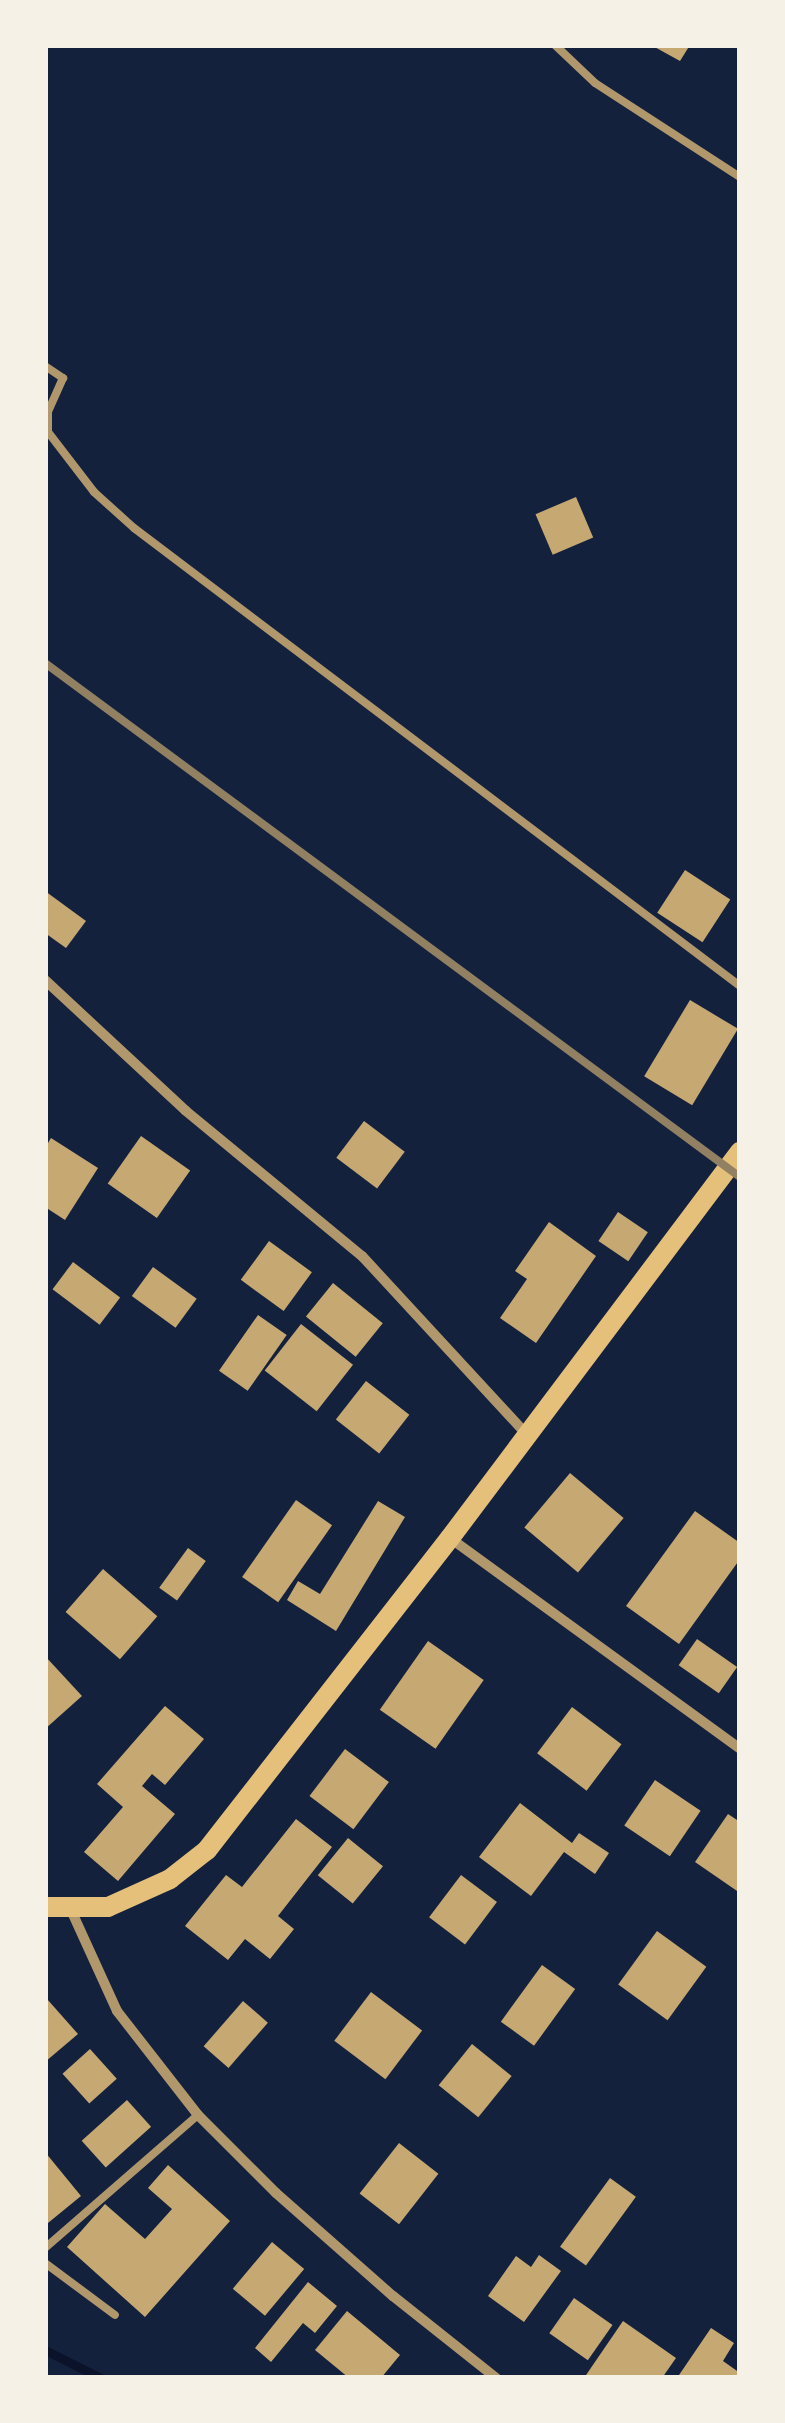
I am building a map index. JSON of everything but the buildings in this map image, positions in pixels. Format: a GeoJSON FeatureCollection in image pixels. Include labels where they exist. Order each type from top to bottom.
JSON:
{"type":"FeatureCollection","features":[{"type":"Feature","properties":{"kind":"main road"},"geometry":{"type":"LineString","coordinates":[[45,1907],[108,1907],[142,1894],[207,1850],[528,1436],[740,1152]]}},
{"type":"Feature","properties":{"kind":"street"},"geometry":{"type":"LineString","coordinates":[[45,980],[186,1112],[362,1256],[528,1436]]}},
{"type":"Feature","properties":{"kind":"street"},"geometry":{"type":"LineString","coordinates":[[450,1538],[740,1749]]}},
{"type":"Feature","properties":{"kind":"street"},"geometry":{"type":"LineString","coordinates":[[71,1910],[117,2011],[198,2115],[364,2270],[496,2378]]}},
{"type":"Feature","properties":{"kind":"lane"},"geometry":{"type":"LineString","coordinates":[[555,45],[595,82],[740,177]]}},
{"type":"Feature","properties":{"kind":"lane"},"geometry":{"type":"LineString","coordinates":[[45,366],[62,378],[48,411],[48,432],[94,492],[134,528],[740,986]]}},
{"type":"Feature","properties":{"kind":"lane"},"geometry":{"type":"LineString","coordinates":[[45,2248],[198,2115]]}},
{"type":"Feature","properties":{"kind":"lane"},"geometry":{"type":"LineString","coordinates":[[45,2263],[115,2314]]}},
{"type":"Feature","properties":{"kind":"waterway"},"geometry":{"type":"LineString","coordinates":[[45,2350],[101,2378]]}},
{"type":"Feature","properties":{"kind":"railway"},"geometry":{"type":"LineString","coordinates":[[45,663],[740,1177]]}}]}
